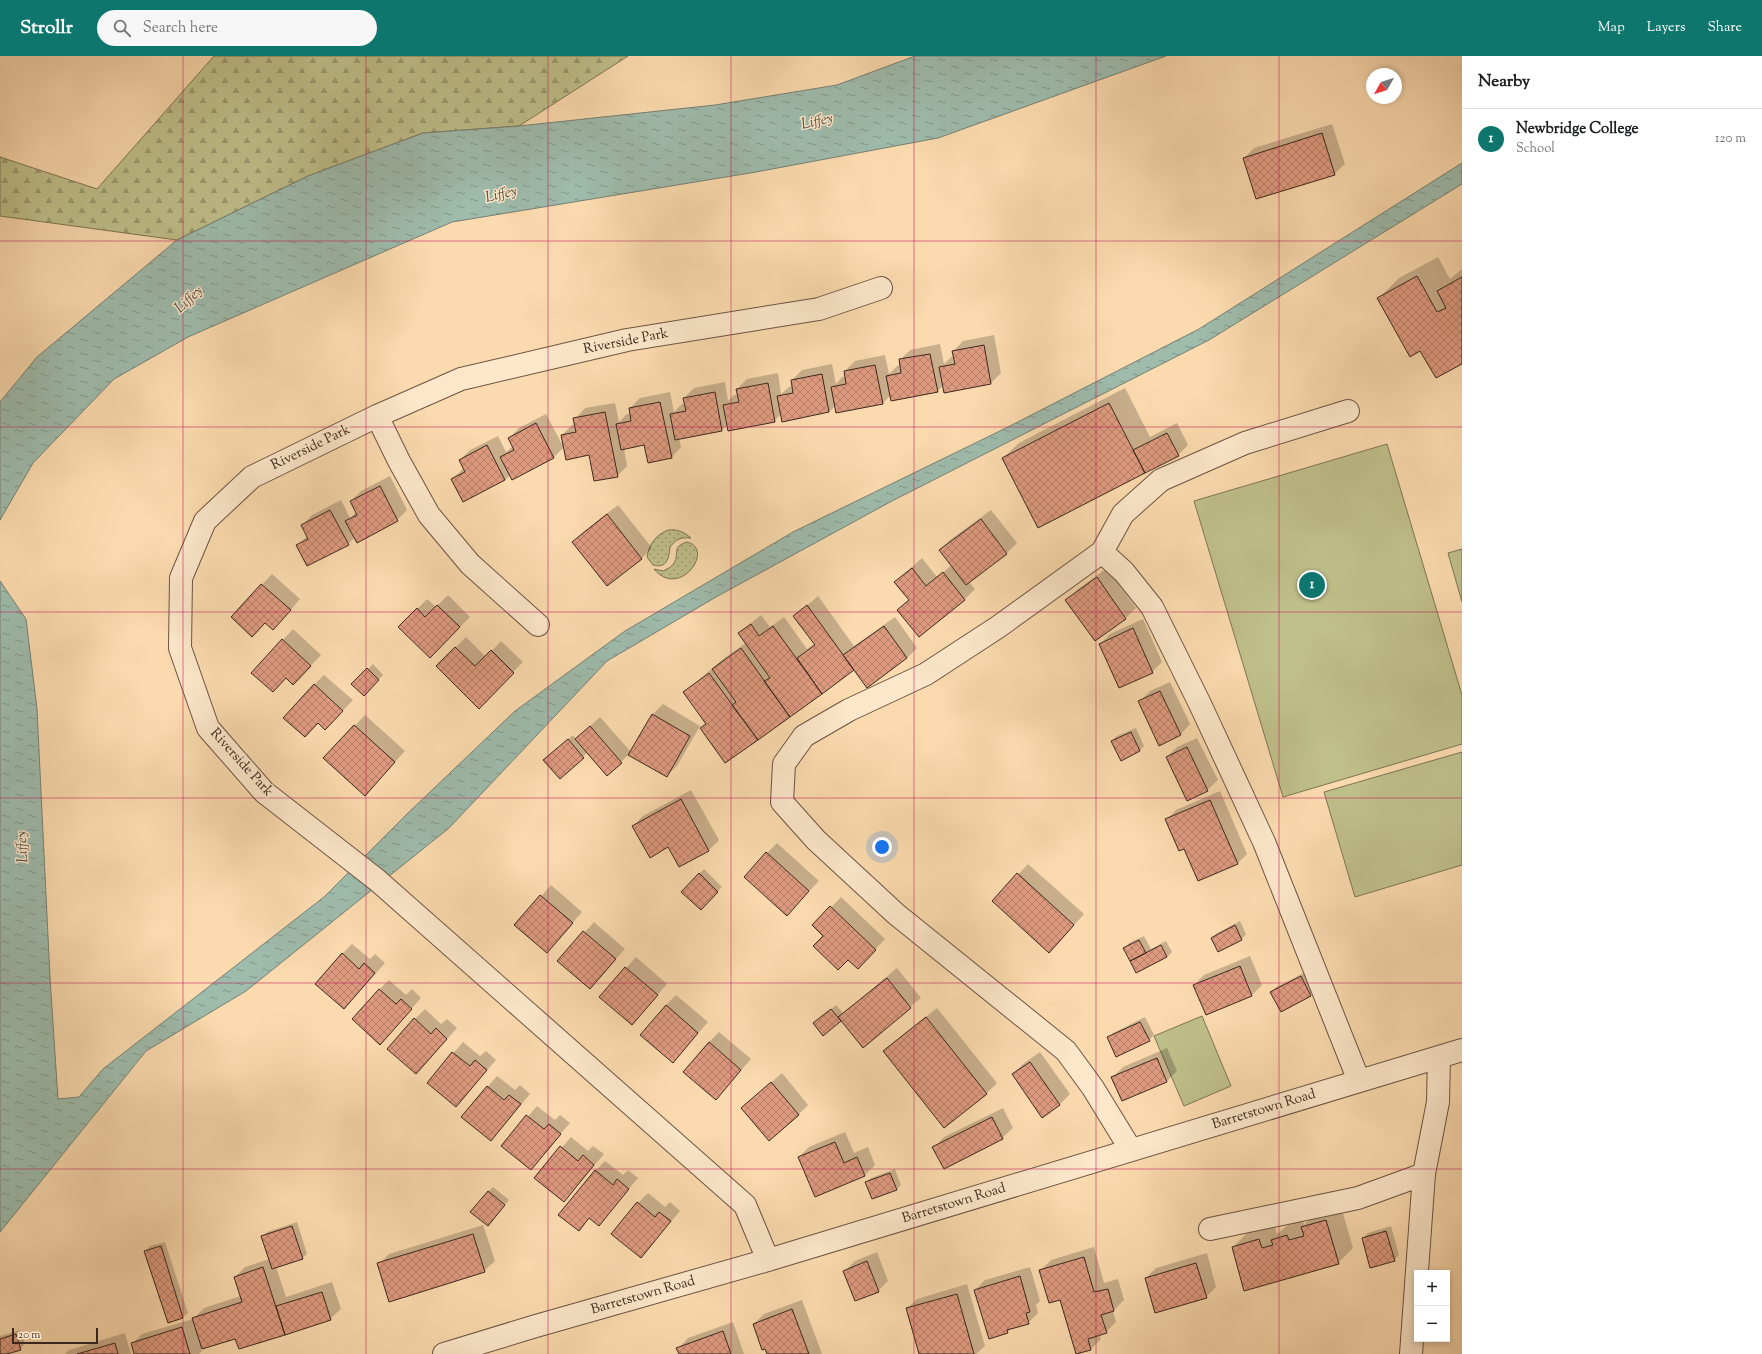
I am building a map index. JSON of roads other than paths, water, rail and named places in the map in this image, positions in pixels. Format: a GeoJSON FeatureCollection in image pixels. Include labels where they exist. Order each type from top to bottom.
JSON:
{"type":"FeatureCollection","features":[{"type":"Feature","properties":{"kind":"street","name":"Riverside Park"},"geometry":{"type":"LineString","coordinates":[[768,1260],[745,1205],[378,880],[264,792],[208,728],[180,648],[180,578],[205,521],[252,477],[376,416],[461,379],[627,340],[819,309],[881,288]]}},
{"type":"Feature","properties":{"kind":"street"},"geometry":{"type":"LineString","coordinates":[[1130,1150],[1093,1088],[1066,1051],[896,914],[816,840],[782,802],[784,764],[804,736],[849,710],[926,674],[998,628],[1102,552],[1123,514],[1161,480],[1245,443],[1348,411]]}},
{"type":"Feature","properties":{"kind":"street"},"geometry":{"type":"LineString","coordinates":[[376,416],[429,515],[470,564],[538,625]]}},
{"type":"Feature","properties":{"kind":"street"},"geometry":{"type":"LineString","coordinates":[[1102,552],[1124,572],[1152,607],[1193,690],[1264,842],[1359,1081]]}},
{"type":"Feature","properties":{"kind":"street","name":"Barretstown Road"},"geometry":{"type":"LineString","coordinates":[[444,1354],[536,1326],[768,1260],[1462,1050]]}},
{"type":"Feature","properties":{"kind":"street"},"geometry":{"type":"LineString","coordinates":[[1411,1354],[1424,1174],[1438,1102],[1439,1057]]}},
{"type":"Feature","properties":{"kind":"street"},"geometry":{"type":"LineString","coordinates":[[1210,1229],[1358,1198],[1424,1174]]}},
{"type":"Feature","properties":{"kind":"water","name":"Liffey"},"geometry":{"type":"Polygon","coordinates":[[[915,56],[1166,56],[938,138],[756,172],[452,222],[188,337],[114,379],[33,463],[0,520],[0,402],[37,357],[177,240],[308,176],[423,133],[519,126],[715,105],[837,85],[915,56]]]}},
{"type":"Feature","properties":{"kind":"water","name":"Liffey"},"geometry":{"type":"Polygon","coordinates":[[[1462,163],[1462,184],[1209,340],[892,501],[716,597],[607,661],[449,828],[246,991],[146,1051],[0,1232],[0,581],[26,619],[37,709],[50,978],[58,1099],[79,1097],[103,1069],[324,897],[408,813],[515,711],[625,631],[793,532],[1006,428],[1199,329],[1462,163]]]}},
{"type":"Feature","properties":{"kind":"place","name":"Newbridge College"},"geometry":{"type":"Point","coordinates":[1312,585]}}]}
